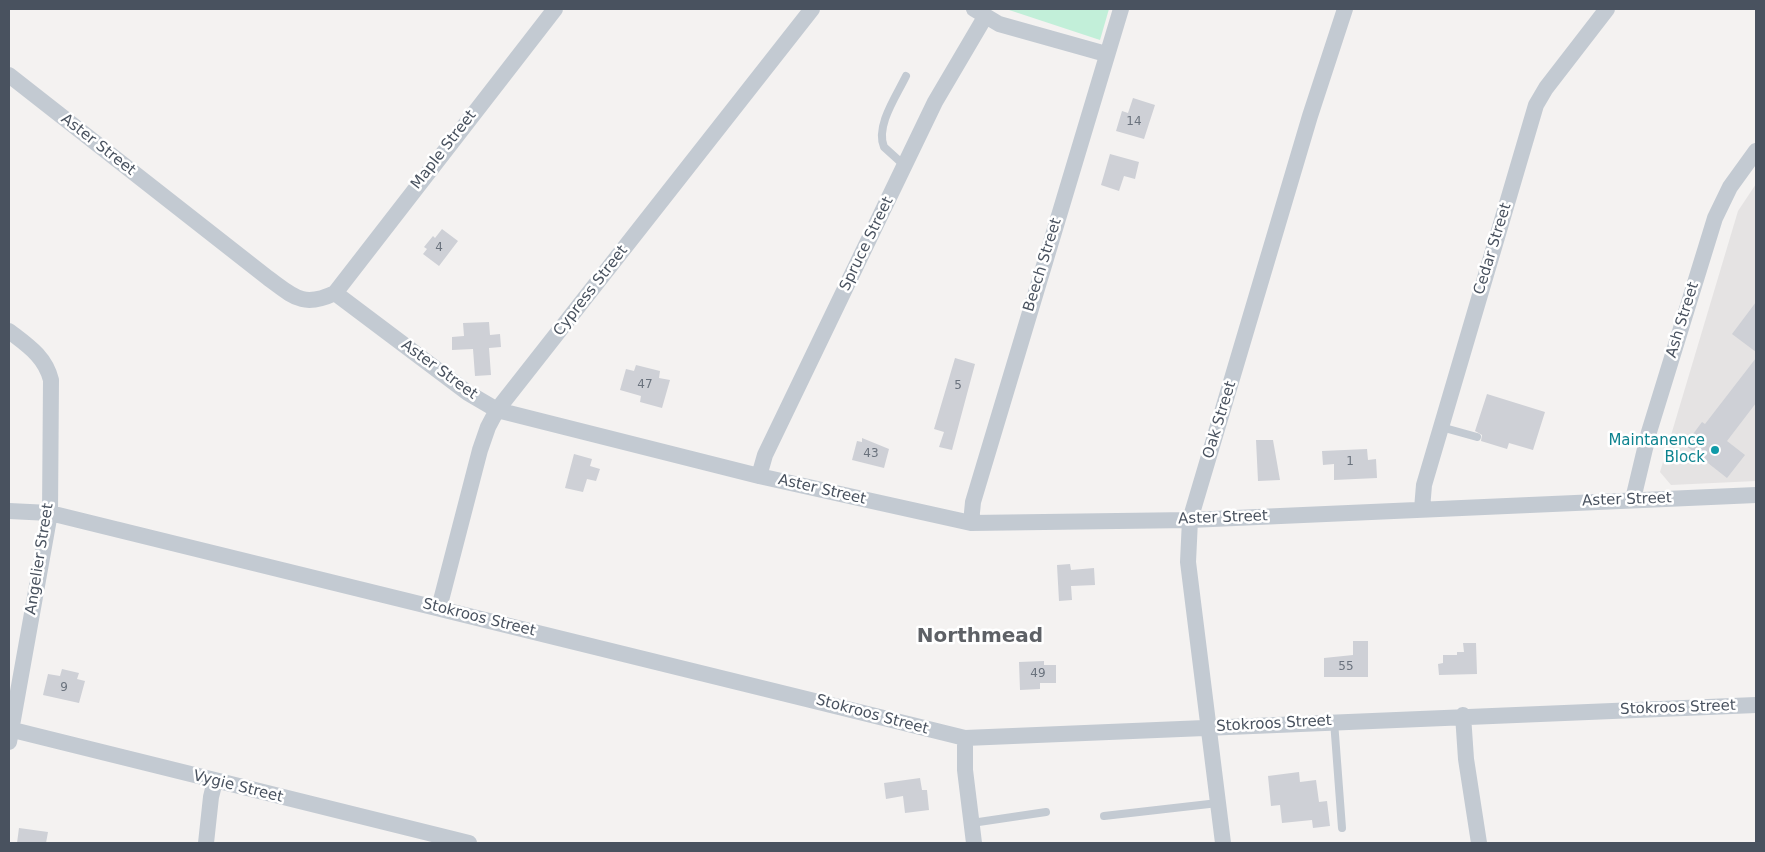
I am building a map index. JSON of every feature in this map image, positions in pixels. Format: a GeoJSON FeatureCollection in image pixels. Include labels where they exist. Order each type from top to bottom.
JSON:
{"type":"FeatureCollection","features":[{"type":"Feature","properties":{"kind":"street","name":"Maple Street"},"geometry":{"type":"LineString","coordinates":[[335,293],[555,9]]}},
{"type":"Feature","properties":{"kind":"street","name":"Cypress Street"},"geometry":{"type":"LineString","coordinates":[[438,608],[480,450],[488,427],[497,410],[812,9]]}},
{"type":"Feature","properties":{"kind":"street","name":"Beech Street"},"geometry":{"type":"LineString","coordinates":[[971,523],[973,502],[1121,9]]}},
{"type":"Feature","properties":{"kind":"street","name":"Cedar Street"},"geometry":{"type":"LineString","coordinates":[[1422,509],[1424,485],[1536,105],[1546,88],[1607,9]]}},
{"type":"Feature","properties":{"kind":"street","name":"Oak Street"},"geometry":{"type":"LineString","coordinates":[[1223,843],[1188,562],[1190,520],[1340,11]]}},
{"type":"Feature","properties":{"kind":"street"},"geometry":{"type":"LineString","coordinates":[[979,13],[999,24],[1106,54]]}},
{"type":"Feature","properties":{"kind":"street","name":"Spruce Street"},"geometry":{"type":"LineString","coordinates":[[759,476],[765,456],[979,13]]}},
{"type":"Feature","properties":{"kind":"street","name":"Aster Street"},"geometry":{"type":"LineString","coordinates":[[9,75],[294,297],[300,300],[314,301],[335,293],[468,393],[497,410],[759,476],[971,523],[1190,520],[1756,494]]}},
{"type":"Feature","properties":{"kind":"street","name":"Ash Street"},"geometry":{"type":"LineString","coordinates":[[1633,499],[1649,432],[1715,218],[1730,187],[1756,151]]}},
{"type":"Feature","properties":{"kind":"street","name":"Angelier Street"},"geometry":{"type":"LineString","coordinates":[[9,331],[38,354],[49,371],[50,380],[50,513],[9,733]]}},
{"type":"Feature","properties":{"kind":"street","name":"Stokroos Street"},"geometry":{"type":"LineString","coordinates":[[9,511],[50,513],[965,738],[1208,726],[1756,705]]}},
{"type":"Feature","properties":{"kind":"street"},"geometry":{"type":"LineString","coordinates":[[1463,716],[1466,759],[1479,843]]}},
{"type":"Feature","properties":{"kind":"street","name":"Vygie Street"},"geometry":{"type":"LineString","coordinates":[[9,733],[469,843]]}},
{"type":"Feature","properties":{"kind":"street"},"geometry":{"type":"LineString","coordinates":[[965,738],[964,770],[974,843]]}},
{"type":"Feature","properties":{"kind":"street"},"geometry":{"type":"LineString","coordinates":[[206,843],[211,797],[215,781]]}},
{"type":"Feature","properties":{"kind":"lane"},"geometry":{"type":"LineString","coordinates":[[905,166],[884,147],[882,133],[887,114],[906,76]]}},
{"type":"Feature","properties":{"kind":"lane"},"geometry":{"type":"LineString","coordinates":[[1441,427],[1477,437]]}},
{"type":"Feature","properties":{"kind":"lane"},"geometry":{"type":"LineString","coordinates":[[1334,721],[1342,828]]}},
{"type":"Feature","properties":{"kind":"lane"},"geometry":{"type":"LineString","coordinates":[[1104,816],[1218,803]]}},
{"type":"Feature","properties":{"kind":"lane"},"geometry":{"type":"LineString","coordinates":[[972,823],[1046,812]]}},
{"type":"Feature","properties":{"kind":"shaded area"},"geometry":{"type":"Polygon","coordinates":[[[1756,184],[1756,481],[1671,485],[1660,472],[1738,211],[1756,184]]]}},
{"type":"Feature","properties":{"kind":"green space"},"geometry":{"type":"Polygon","coordinates":[[[1006,9],[1109,9],[1100,40],[1006,9]]]}},
{"type":"Feature","properties":{"kind":"building"},"geometry":{"type":"Polygon","coordinates":[[[1133,98],[1155,105],[1144,139],[1116,131],[1122,111],[1128,113],[1133,98]]]}},
{"type":"Feature","properties":{"kind":"building"},"geometry":{"type":"Polygon","coordinates":[[[1110,154],[1139,162],[1135,179],[1124,176],[1119,191],[1101,185],[1110,154]]]}},
{"type":"Feature","properties":{"kind":"building"},"geometry":{"type":"Polygon","coordinates":[[[442,229],[458,241],[439,266],[423,254],[427,249],[424,247],[442,229]]]}},
{"type":"Feature","properties":{"kind":"building"},"geometry":{"type":"Polygon","coordinates":[[[1756,302],[1756,352],[1732,334],[1756,302]]]}},
{"type":"Feature","properties":{"kind":"building"},"geometry":{"type":"Polygon","coordinates":[[[489,322],[490,335],[500,334],[501,347],[489,348],[491,375],[475,376],[473,349],[452,350],[452,337],[464,336],[463,323],[489,322]]]}},
{"type":"Feature","properties":{"kind":"building"},"geometry":{"type":"Polygon","coordinates":[[[955,358],[975,364],[952,450],[939,447],[944,432],[934,429],[955,358]]]}},
{"type":"Feature","properties":{"kind":"building"},"geometry":{"type":"Polygon","coordinates":[[[1756,358],[1756,403],[1727,441],[1745,455],[1727,478],[1685,445],[1702,422],[1705,424],[1756,358]]]}},
{"type":"Feature","properties":{"kind":"building"},"geometry":{"type":"Polygon","coordinates":[[[636,365],[660,371],[659,378],[670,380],[662,408],[640,402],[641,396],[620,390],[626,369],[634,371],[636,365]]]}},
{"type":"Feature","properties":{"kind":"building"},"geometry":{"type":"Polygon","coordinates":[[[1487,394],[1545,412],[1533,450],[1509,443],[1507,449],[1481,441],[1482,435],[1475,431],[1487,394]]]}},
{"type":"Feature","properties":{"kind":"building"},"geometry":{"type":"Polygon","coordinates":[[[862,438],[889,449],[884,468],[852,460],[857,441],[862,442],[862,438]]]}},
{"type":"Feature","properties":{"kind":"building"},"geometry":{"type":"Polygon","coordinates":[[[1256,440],[1273,440],[1280,480],[1258,481],[1256,440]]]}},
{"type":"Feature","properties":{"kind":"building"},"geometry":{"type":"Polygon","coordinates":[[[1367,449],[1368,460],[1376,459],[1377,478],[1334,480],[1334,464],[1323,465],[1322,451],[1367,449]]]}},
{"type":"Feature","properties":{"kind":"building"},"geometry":{"type":"Polygon","coordinates":[[[574,454],[592,459],[590,466],[600,469],[596,481],[587,479],[583,492],[565,488],[574,454]]]}},
{"type":"Feature","properties":{"kind":"building"},"geometry":{"type":"Polygon","coordinates":[[[1070,564],[1071,570],[1094,568],[1095,585],[1071,586],[1072,600],[1059,601],[1057,565],[1070,564]]]}},
{"type":"Feature","properties":{"kind":"building"},"geometry":{"type":"Polygon","coordinates":[[[1353,641],[1368,641],[1368,677],[1324,677],[1324,658],[1353,655],[1353,641]]]}},
{"type":"Feature","properties":{"kind":"building"},"geometry":{"type":"Polygon","coordinates":[[[1463,643],[1476,643],[1477,674],[1439,675],[1438,664],[1443,663],[1443,655],[1457,655],[1457,652],[1464,652],[1463,643]]]}},
{"type":"Feature","properties":{"kind":"building"},"geometry":{"type":"Polygon","coordinates":[[[1044,661],[1044,665],[1056,665],[1056,683],[1040,683],[1040,689],[1020,690],[1019,662],[1044,661]]]}},
{"type":"Feature","properties":{"kind":"building"},"geometry":{"type":"Polygon","coordinates":[[[62,669],[79,673],[77,679],[85,681],[79,703],[43,695],[48,674],[60,676],[62,669]]]}},
{"type":"Feature","properties":{"kind":"building"},"geometry":{"type":"Polygon","coordinates":[[[1299,772],[1300,782],[1316,780],[1319,802],[1327,801],[1330,826],[1313,828],[1312,820],[1282,823],[1280,805],[1271,806],[1268,776],[1299,772]]]}},
{"type":"Feature","properties":{"kind":"building"},"geometry":{"type":"Polygon","coordinates":[[[920,778],[922,790],[927,790],[929,810],[905,813],[903,796],[886,799],[884,783],[920,778]]]}},
{"type":"Feature","properties":{"kind":"building"},"geometry":{"type":"Polygon","coordinates":[[[19,828],[48,832],[46,843],[17,843],[19,828]]]}},
{"type":"Feature","properties":{"kind":"place","name":"Maintanence Block"},"geometry":{"type":"Point","coordinates":[1715,450]}},
{"type":"Feature","properties":{"kind":"district","name":"Northmead"},"geometry":{"type":"Point","coordinates":[980,637]}}]}
